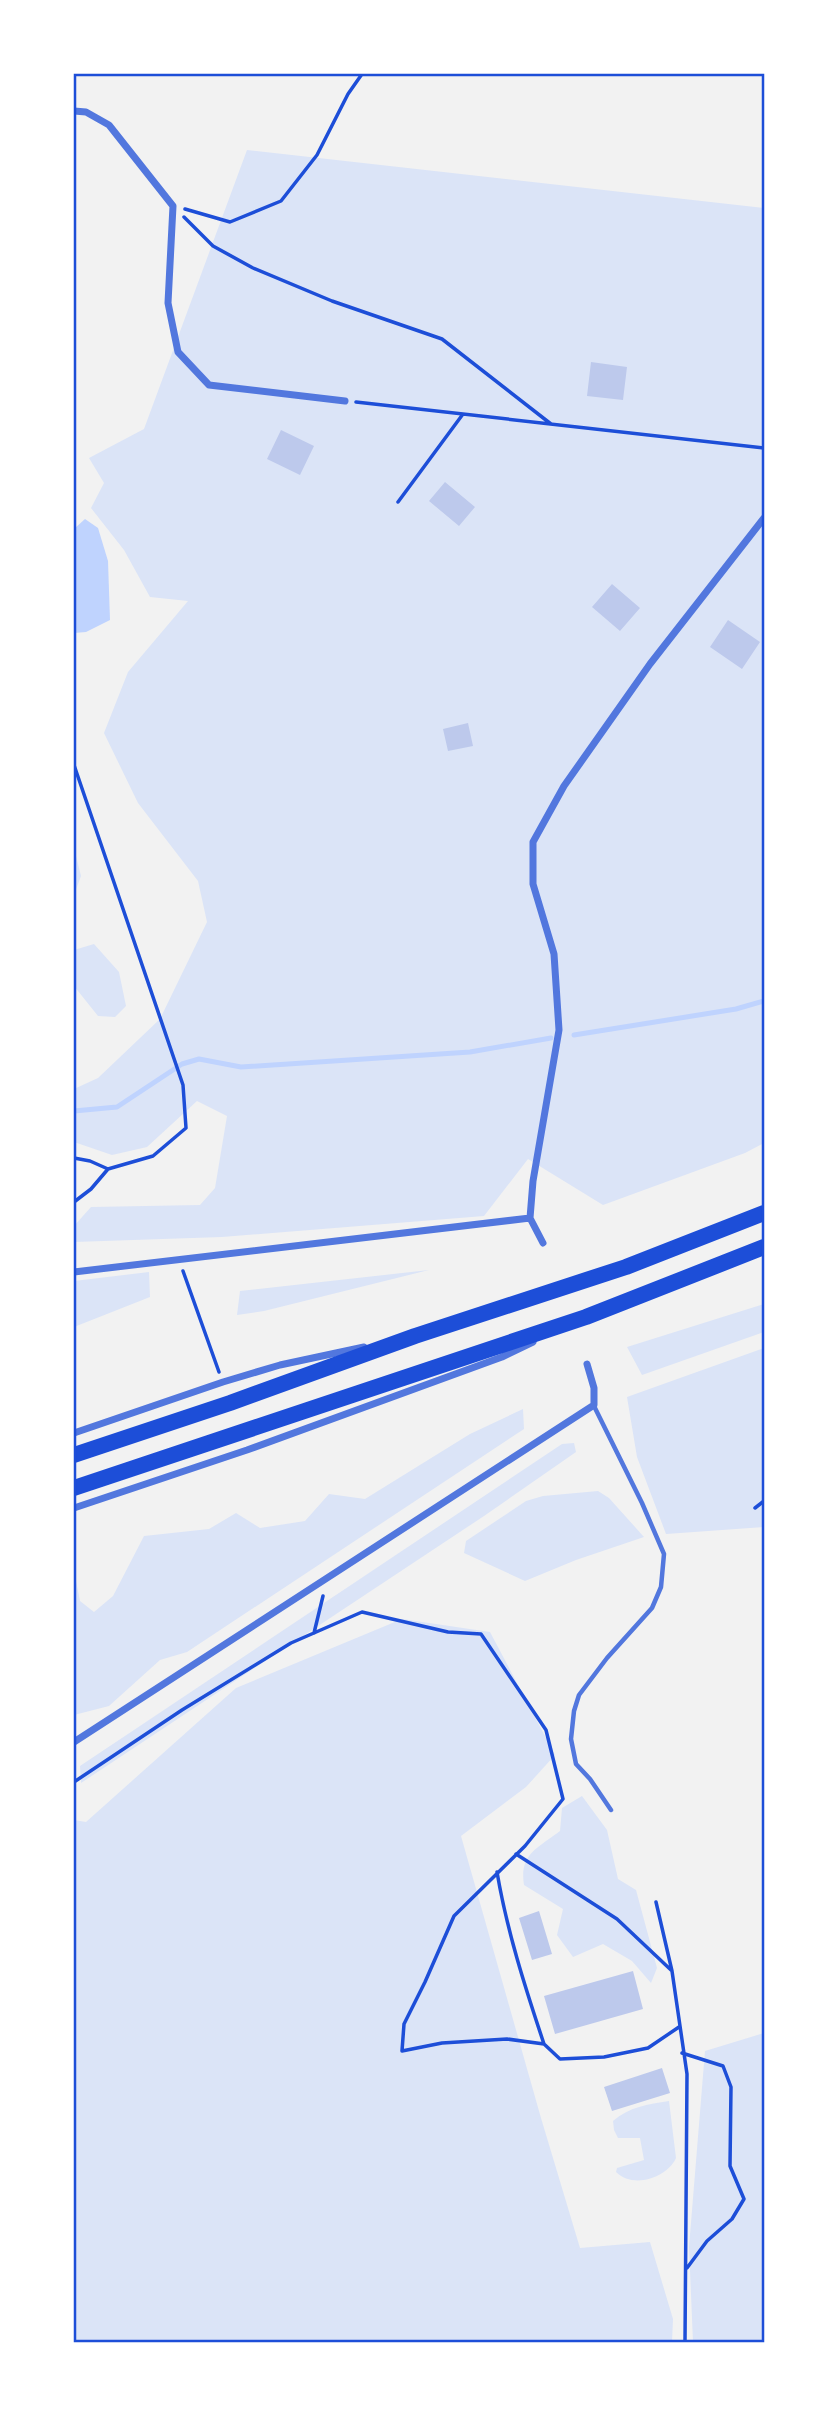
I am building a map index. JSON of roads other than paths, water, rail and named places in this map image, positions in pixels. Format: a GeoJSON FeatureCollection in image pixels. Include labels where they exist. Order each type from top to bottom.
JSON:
{"type":"FeatureCollection","features":[{"type":"Feature","properties":{"kind":"highway"},"geometry":{"type":"LineString","coordinates":[[74,1455],[230,1403],[415,1336],[594,1277],[765,1213]]}},
{"type":"Feature","properties":{"kind":"highway"},"geometry":{"type":"LineString","coordinates":[[74,1488],[586,1317],[765,1247]]}},
{"type":"Feature","properties":{"kind":"highway"},"geometry":{"type":"LineString","coordinates":[[528,1336],[604,1310]]}},
{"type":"Feature","properties":{"kind":"street"},"geometry":{"type":"LineString","coordinates":[[74,111],[86,112],[109,125],[173,206],[168,303],[178,352],[209,385],[345,401]]}},
{"type":"Feature","properties":{"kind":"street"},"geometry":{"type":"LineString","coordinates":[[542,1243],[530,1218],[533,1181],[559,1030],[554,954],[533,884],[533,842],[564,786],[650,664],[765,518]]}},
{"type":"Feature","properties":{"kind":"street"},"geometry":{"type":"LineString","coordinates":[[74,1272],[530,1218]]}},
{"type":"Feature","properties":{"kind":"street"},"geometry":{"type":"LineString","coordinates":[[74,1508],[247,1450],[502,1357],[586,1317]]}},
{"type":"Feature","properties":{"kind":"street"},"geometry":{"type":"LineString","coordinates":[[74,1433],[280,1365],[415,1336]]}},
{"type":"Feature","properties":{"kind":"street"},"geometry":{"type":"LineString","coordinates":[[74,1742],[594,1405],[594,1388],[587,1364]]}},
{"type":"Feature","properties":{"kind":"lane"},"geometry":{"type":"LineString","coordinates":[[594,1405],[664,1555],[661,1587],[652,1608],[607,1658],[579,1695],[574,1711],[571,1739],[576,1764],[611,1810]]}},
{"type":"Feature","properties":{"kind":"water"},"geometry":{"type":"Polygon","coordinates":[[[85,519],[98,528],[108,561],[110,620],[86,632],[74,633],[74,529],[85,519]]]}},
{"type":"Feature","properties":{"kind":"waterway"},"geometry":{"type":"LineString","coordinates":[[574,1035],[736,1009],[764,1001]]}},
{"type":"Feature","properties":{"kind":"waterway"},"geometry":{"type":"LineString","coordinates":[[74,1111],[117,1107],[182,1064],[199,1059],[241,1067],[470,1052],[551,1038]]}}]}
